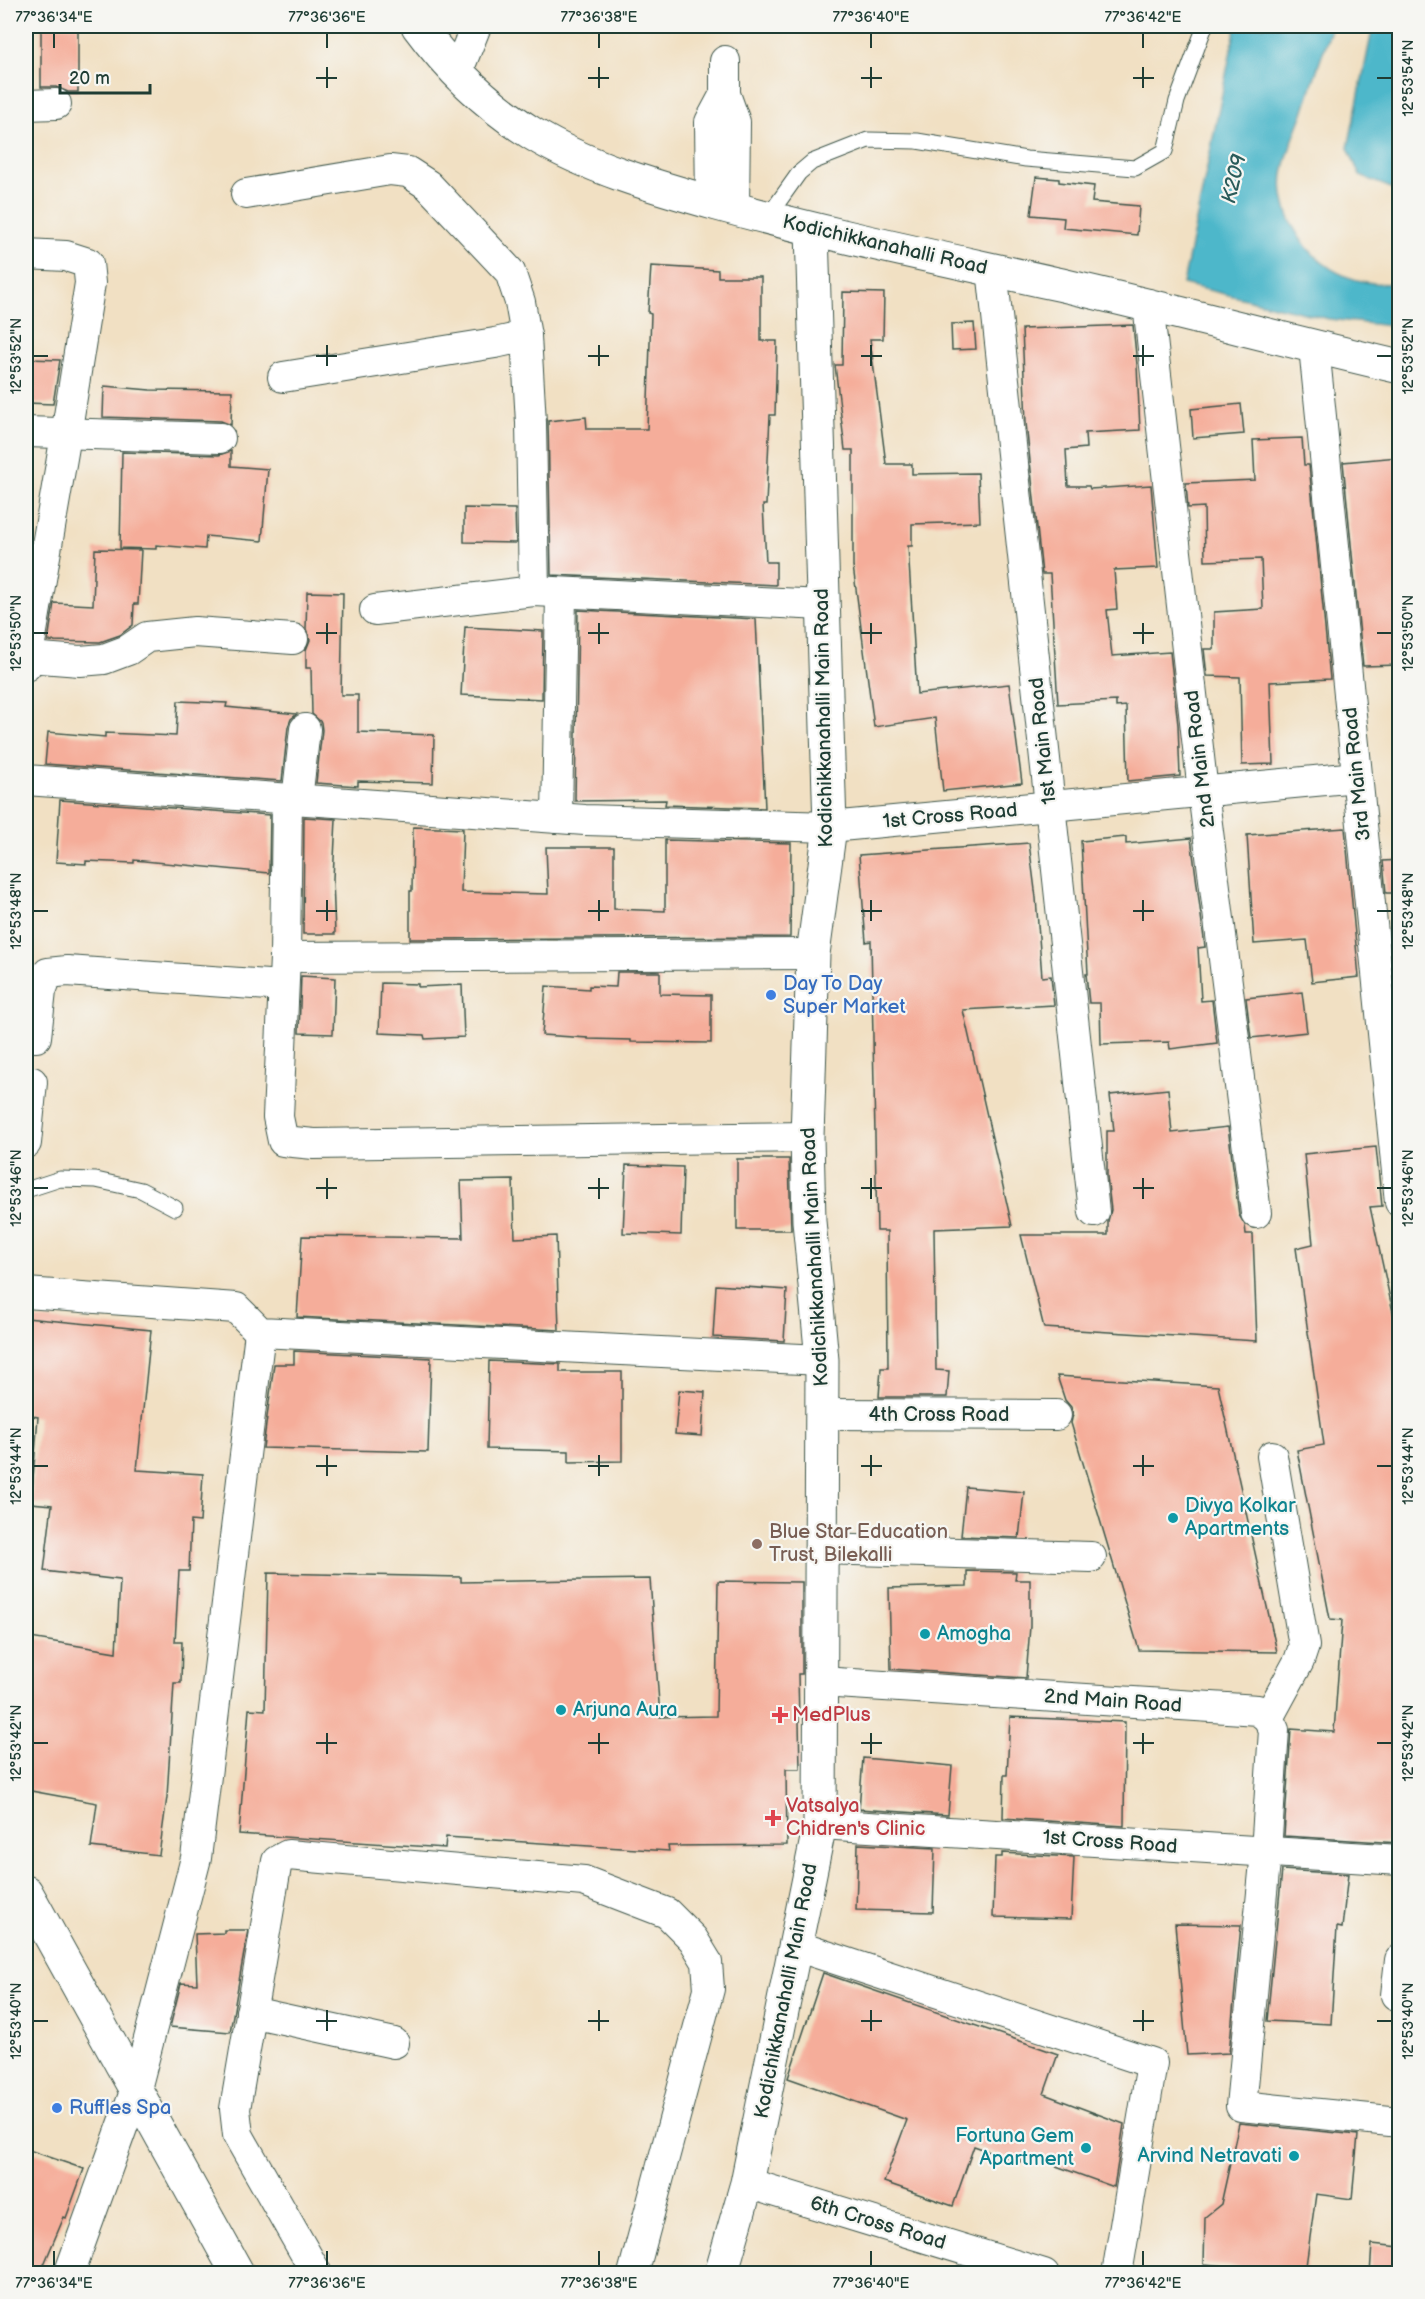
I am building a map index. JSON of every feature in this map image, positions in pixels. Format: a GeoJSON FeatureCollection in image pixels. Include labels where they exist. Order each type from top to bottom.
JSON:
{"type":"FeatureCollection","features":[{"type":"Feature","properties":{"kind":"street","name":"Kodichikkanahalli Road"},"geometry":{"type":"LineString","coordinates":[[418,26],[457,73],[496,107],[534,134],[566,151],[661,189],[812,231],[1148,304],[1400,367]]}},
{"type":"Feature","properties":{"kind":"street"},"geometry":{"type":"LineString","coordinates":[[457,73],[476,26]]}},
{"type":"Feature","properties":{"kind":"street"},"geometry":{"type":"LineString","coordinates":[[722,206],[735,122],[725,94],[725,61]]}},
{"type":"Feature","properties":{"kind":"street"},"geometry":{"type":"LineString","coordinates":[[26,105],[56,104]]}},
{"type":"Feature","properties":{"kind":"street"},"geometry":{"type":"LineString","coordinates":[[246,194],[390,170],[408,172],[428,185],[510,273],[520,302],[526,336],[531,423],[548,592],[556,818]]}},
{"type":"Feature","properties":{"kind":"street","name":"Kodichikkanahalli Main Road"},"geometry":{"type":"LineString","coordinates":[[721,2274],[747,2183],[820,1824],[822,1360],[809,1221],[807,1137],[813,954],[830,828],[812,231]]}},
{"type":"Feature","properties":{"kind":"street"},"geometry":{"type":"LineString","coordinates":[[26,254],[66,256],[88,264],[90,284],[27,662],[104,659],[128,650],[147,637],[195,632],[293,639]]}},
{"type":"Feature","properties":{"kind":"street","name":"1st Main Road"},"geometry":{"type":"LineString","coordinates":[[992,270],[1094,1212]]}},
{"type":"Feature","properties":{"kind":"street","name":"2nd Main Road"},"geometry":{"type":"LineString","coordinates":[[1148,304],[1203,792],[1256,1213]]}},
{"type":"Feature","properties":{"kind":"street"},"geometry":{"type":"LineString","coordinates":[[283,377],[526,336]]}},
{"type":"Feature","properties":{"kind":"street","name":"3rd Main Road"},"geometry":{"type":"LineString","coordinates":[[1314,347],[1400,1202]]}},
{"type":"Feature","properties":{"kind":"street"},"geometry":{"type":"LineString","coordinates":[[26,432],[220,438]]}},
{"type":"Feature","properties":{"kind":"street"},"geometry":{"type":"LineString","coordinates":[[375,610],[548,592],[823,605]]}},
{"type":"Feature","properties":{"kind":"street"},"geometry":{"type":"LineString","coordinates":[[305,729],[292,800],[278,1117],[283,1141],[314,1144],[807,1137]]}},
{"type":"Feature","properties":{"kind":"street","name":"1st Cross Road"},"geometry":{"type":"LineString","coordinates":[[26,780],[556,818],[830,828],[1357,777]]}},
{"type":"Feature","properties":{"kind":"street"},"geometry":{"type":"LineString","coordinates":[[285,957],[813,954]]}},
{"type":"Feature","properties":{"kind":"street"},"geometry":{"type":"LineString","coordinates":[[36,1037],[41,991],[48,973],[67,971],[283,986]]}},
{"type":"Feature","properties":{"kind":"street"},"geometry":{"type":"LineString","coordinates":[[26,1143],[32,1082]]}},
{"type":"Feature","properties":{"kind":"street"},"geometry":{"type":"LineString","coordinates":[[26,1293],[236,1308],[260,1332],[822,1360]]}},
{"type":"Feature","properties":{"kind":"street"},"geometry":{"type":"LineString","coordinates":[[69,2274],[136,2089],[196,1858],[260,1332]]}},
{"type":"Feature","properties":{"kind":"street","name":"4th Cross Road"},"geometry":{"type":"LineString","coordinates":[[822,1414],[1056,1416]]}},
{"type":"Feature","properties":{"kind":"street"},"geometry":{"type":"LineString","coordinates":[[1272,1456],[1304,1646],[1299,1661],[1268,1718],[1274,1730],[1266,1852],[1241,2106],[1400,2121]]}},
{"type":"Feature","properties":{"kind":"street"},"geometry":{"type":"LineString","coordinates":[[821,1549],[1091,1557]]}},
{"type":"Feature","properties":{"kind":"street","name":"2nd Main Road"},"geometry":{"type":"LineString","coordinates":[[821,1682],[1258,1710],[1268,1718]]}},
{"type":"Feature","properties":{"kind":"street","name":"1st Cross Road"},"geometry":{"type":"LineString","coordinates":[[820,1824],[1400,1860]]}},
{"type":"Feature","properties":{"kind":"street"},"geometry":{"type":"LineString","coordinates":[[317,2274],[238,2135],[235,2109],[277,1861],[288,1855],[584,1881],[667,1913],[693,1939],[707,1962],[709,1989],[633,2274]]}},
{"type":"Feature","properties":{"kind":"street"},"geometry":{"type":"LineString","coordinates":[[26,1892],[238,2274]]}},
{"type":"Feature","properties":{"kind":"street"},"geometry":{"type":"LineString","coordinates":[[796,1946],[1152,2063],[1117,2274]]}},
{"type":"Feature","properties":{"kind":"street"},"geometry":{"type":"LineString","coordinates":[[1396,1995],[1400,1960]]}},
{"type":"Feature","properties":{"kind":"street"},"geometry":{"type":"LineString","coordinates":[[251,2012],[394,2043]]}},
{"type":"Feature","properties":{"kind":"street","name":"6th Cross Road"},"geometry":{"type":"LineString","coordinates":[[747,2183],[1044,2274]]}},
{"type":"Feature","properties":{"kind":"lane"},"geometry":{"type":"LineString","coordinates":[[767,218],[799,173],[812,162],[868,140],[917,141],[1026,159],[1135,168],[1165,151],[1177,101],[1205,26]]}},
{"type":"Feature","properties":{"kind":"lane"},"geometry":{"type":"LineString","coordinates":[[26,1190],[60,1179],[96,1180],[141,1190],[175,1208]]}},
{"type":"Feature","properties":{"kind":"water","name":"K209"},"geometry":{"type":"Polygon","coordinates":[[[1236,26],[1332,26],[1286,162],[1282,181],[1285,205],[1300,238],[1324,264],[1344,275],[1365,282],[1399,283],[1399,327],[1329,319],[1183,284],[1236,26]]]}},
{"type":"Feature","properties":{"kind":"water"},"geometry":{"type":"Polygon","coordinates":[[[1373,26],[1399,26],[1399,191],[1360,176],[1348,148],[1373,26]]]}},
{"type":"Feature","properties":{"kind":"building"},"geometry":{"type":"Polygon","coordinates":[[[41,26],[78,26],[78,92],[68,92],[56,87],[41,87],[41,26]]]}},
{"type":"Feature","properties":{"kind":"building"},"geometry":{"type":"Polygon","coordinates":[[[1036,177],[1094,186],[1092,202],[1139,206],[1137,235],[1063,228],[1064,218],[1031,215],[1036,177]]]}},
{"type":"Feature","properties":{"kind":"building"},"geometry":{"type":"Polygon","coordinates":[[[651,266],[718,270],[718,277],[761,277],[761,341],[777,341],[775,415],[770,415],[766,505],[763,505],[766,562],[776,562],[776,585],[551,575],[548,421],[586,417],[587,429],[647,429],[651,314],[648,313],[651,266]]]}},
{"type":"Feature","properties":{"kind":"building"},"geometry":{"type":"Polygon","coordinates":[[[843,292],[884,293],[883,339],[870,339],[886,464],[912,464],[912,474],[978,473],[980,522],[912,524],[912,546],[908,546],[917,694],[1009,684],[1022,783],[943,791],[935,718],[874,727],[853,566],[853,450],[845,450],[835,365],[842,365],[843,292]]]}},
{"type":"Feature","properties":{"kind":"building"},"geometry":{"type":"Polygon","coordinates":[[[974,323],[976,349],[952,350],[951,324],[974,323]]]}},
{"type":"Feature","properties":{"kind":"building"},"geometry":{"type":"Polygon","coordinates":[[[1133,325],[1140,430],[1085,433],[1086,448],[1066,450],[1068,486],[1089,486],[1090,489],[1151,485],[1158,568],[1114,570],[1117,609],[1107,610],[1112,656],[1170,652],[1178,725],[1180,776],[1128,781],[1126,706],[1116,707],[1116,701],[1058,704],[1050,574],[1042,574],[1026,423],[1022,329],[1133,325]]]}},
{"type":"Feature","properties":{"kind":"building"},"geometry":{"type":"Polygon","coordinates":[[[28,359],[60,360],[53,404],[27,403],[28,359]]]}},
{"type":"Feature","properties":{"kind":"building"},"geometry":{"type":"Polygon","coordinates":[[[104,386],[150,390],[232,391],[231,425],[221,421],[103,417],[104,386]]]}},
{"type":"Feature","properties":{"kind":"building"},"geometry":{"type":"Polygon","coordinates":[[[1241,404],[1244,434],[1193,438],[1191,409],[1241,404]]]}},
{"type":"Feature","properties":{"kind":"building"},"geometry":{"type":"Polygon","coordinates":[[[1302,438],[1304,465],[1309,465],[1330,679],[1270,682],[1273,764],[1242,765],[1240,677],[1207,676],[1204,649],[1214,649],[1214,612],[1263,609],[1261,559],[1205,561],[1204,507],[1188,508],[1186,483],[1255,480],[1253,440],[1302,438]]]}},
{"type":"Feature","properties":{"kind":"building"},"geometry":{"type":"Polygon","coordinates":[[[231,451],[231,466],[268,469],[262,541],[206,536],[205,549],[156,545],[156,549],[120,548],[122,452],[219,455],[231,451]]]}},
{"type":"Feature","properties":{"kind":"building"},"geometry":{"type":"Polygon","coordinates":[[[1398,457],[1400,665],[1363,666],[1343,462],[1398,457]]]}},
{"type":"Feature","properties":{"kind":"building"},"geometry":{"type":"Polygon","coordinates":[[[464,508],[515,509],[516,543],[464,542],[464,508]]]}},
{"type":"Feature","properties":{"kind":"building"},"geometry":{"type":"Polygon","coordinates":[[[95,549],[141,550],[138,604],[134,604],[133,625],[120,635],[100,642],[48,641],[54,603],[93,605],[95,549]]]}},
{"type":"Feature","properties":{"kind":"building"},"geometry":{"type":"Polygon","coordinates":[[[307,592],[343,593],[341,695],[358,695],[358,732],[434,735],[433,783],[358,781],[358,786],[316,783],[322,730],[321,722],[312,714],[311,668],[306,668],[306,650],[310,640],[306,629],[307,592]]]}},
{"type":"Feature","properties":{"kind":"building"},"geometry":{"type":"Polygon","coordinates":[[[578,610],[756,619],[765,808],[665,805],[666,800],[575,801],[578,610]]]}},
{"type":"Feature","properties":{"kind":"building"},"geometry":{"type":"Polygon","coordinates":[[[465,627],[543,631],[542,699],[461,695],[465,627]]]}},
{"type":"Feature","properties":{"kind":"building"},"geometry":{"type":"Polygon","coordinates":[[[178,701],[227,703],[226,707],[297,714],[291,719],[288,727],[282,781],[45,764],[48,732],[105,737],[105,733],[176,736],[178,701]]]}},
{"type":"Feature","properties":{"kind":"building"},"geometry":{"type":"Polygon","coordinates":[[[60,800],[270,815],[269,873],[134,860],[134,863],[56,862],[60,800]]]}},
{"type":"Feature","properties":{"kind":"building"},"geometry":{"type":"Polygon","coordinates":[[[304,817],[336,819],[333,879],[335,934],[303,934],[304,817]]]}},
{"type":"Feature","properties":{"kind":"building"},"geometry":{"type":"Polygon","coordinates":[[[413,827],[463,829],[461,892],[548,894],[546,847],[614,847],[614,909],[665,911],[665,840],[791,843],[790,937],[410,939],[413,827]]]}},
{"type":"Feature","properties":{"kind":"building"},"geometry":{"type":"Polygon","coordinates":[[[1345,828],[1359,977],[1312,982],[1307,940],[1254,944],[1247,835],[1345,828]]]}},
{"type":"Feature","properties":{"kind":"building"},"geometry":{"type":"Polygon","coordinates":[[[1126,837],[1126,844],[1191,838],[1205,947],[1198,948],[1201,1001],[1212,1000],[1217,1043],[1170,1049],[1169,1042],[1101,1044],[1100,1003],[1089,1003],[1086,974],[1088,974],[1081,841],[1126,837]]]}},
{"type":"Feature","properties":{"kind":"building"},"geometry":{"type":"Polygon","coordinates":[[[1029,843],[1042,977],[1051,976],[1054,1005],[963,1010],[1012,1226],[934,1229],[936,1370],[949,1371],[947,1397],[879,1397],[881,1368],[888,1368],[887,1231],[877,1231],[871,941],[866,942],[859,855],[1029,843]]]}},
{"type":"Feature","properties":{"kind":"building"},"geometry":{"type":"Polygon","coordinates":[[[1400,860],[1400,893],[1386,893],[1383,861],[1400,860]]]}},
{"type":"Feature","properties":{"kind":"building"},"geometry":{"type":"Polygon","coordinates":[[[617,972],[660,972],[660,994],[711,995],[711,1043],[631,1042],[631,1040],[542,1035],[546,986],[589,989],[589,986],[616,987],[617,972]]]}},
{"type":"Feature","properties":{"kind":"building"},"geometry":{"type":"Polygon","coordinates":[[[301,976],[335,978],[333,1034],[299,1033],[301,976]]]}},
{"type":"Feature","properties":{"kind":"building"},"geometry":{"type":"Polygon","coordinates":[[[381,983],[418,984],[418,987],[462,985],[464,1037],[425,1039],[424,1035],[379,1033],[381,983]]]}},
{"type":"Feature","properties":{"kind":"building"},"geometry":{"type":"Polygon","coordinates":[[[1302,992],[1307,1032],[1251,1038],[1246,998],[1302,992]]]}},
{"type":"Feature","properties":{"kind":"building"},"geometry":{"type":"Polygon","coordinates":[[[1168,1089],[1172,1133],[1228,1127],[1239,1215],[1245,1225],[1246,1234],[1253,1234],[1257,1341],[1044,1328],[1021,1235],[1108,1235],[1111,1210],[1107,1176],[1107,1131],[1114,1131],[1110,1095],[1168,1089]]]}},
{"type":"Feature","properties":{"kind":"building"},"geometry":{"type":"Polygon","coordinates":[[[1376,1147],[1382,1206],[1370,1207],[1400,1344],[1400,1843],[1284,1836],[1291,1729],[1334,1732],[1342,1620],[1330,1619],[1297,1450],[1324,1445],[1296,1248],[1313,1244],[1304,1154],[1376,1147]]]}},
{"type":"Feature","properties":{"kind":"building"},"geometry":{"type":"Polygon","coordinates":[[[737,1159],[789,1159],[791,1230],[737,1230],[737,1159]]]}},
{"type":"Feature","properties":{"kind":"building"},"geometry":{"type":"Polygon","coordinates":[[[626,1165],[683,1167],[681,1235],[623,1233],[626,1165]]]}},
{"type":"Feature","properties":{"kind":"building"},"geometry":{"type":"Polygon","coordinates":[[[513,1180],[515,1238],[556,1236],[559,1330],[297,1317],[302,1236],[463,1238],[461,1181],[513,1180]]]}},
{"type":"Feature","properties":{"kind":"building"},"geometry":{"type":"Polygon","coordinates":[[[716,1285],[787,1290],[784,1341],[713,1337],[716,1285]]]}},
{"type":"Feature","properties":{"kind":"building"},"geometry":{"type":"Polygon","coordinates":[[[26,1318],[151,1330],[137,1470],[203,1474],[200,1522],[191,1521],[189,1571],[179,1571],[175,1642],[182,1642],[181,1683],[174,1683],[167,1797],[159,1855],[91,1847],[97,1803],[26,1790],[26,1673],[31,1638],[116,1652],[120,1580],[44,1571],[52,1505],[31,1503],[38,1417],[26,1415],[26,1318]]]}},
{"type":"Feature","properties":{"kind":"building"},"geometry":{"type":"Polygon","coordinates":[[[294,1351],[431,1358],[428,1452],[263,1448],[274,1364],[294,1364],[294,1351]]]}},
{"type":"Feature","properties":{"kind":"building"},"geometry":{"type":"Polygon","coordinates":[[[489,1361],[560,1364],[560,1372],[622,1372],[622,1461],[569,1462],[569,1451],[487,1449],[489,1361]]]}},
{"type":"Feature","properties":{"kind":"building","name":"Divya Kolkar Apartments"},"geometry":{"type":"Polygon","coordinates":[[[1057,1376],[1218,1386],[1277,1652],[1139,1650],[1071,1423],[1073,1414],[1071,1407],[1065,1400],[1057,1376]]]}},
{"type":"Feature","properties":{"kind":"building"},"geometry":{"type":"Polygon","coordinates":[[[679,1390],[705,1392],[702,1436],[675,1434],[679,1390]]]}},
{"type":"Feature","properties":{"kind":"building"},"geometry":{"type":"Polygon","coordinates":[[[966,1487],[1024,1492],[1019,1538],[961,1536],[966,1487]]]}},
{"type":"Feature","properties":{"kind":"building"},"geometry":{"type":"Polygon","coordinates":[[[967,1571],[1016,1572],[1015,1580],[1030,1580],[1030,1626],[1026,1678],[891,1669],[889,1588],[967,1586],[967,1571]]]}},
{"type":"Feature","properties":{"kind":"building"},"geometry":{"type":"Polygon","coordinates":[[[268,1573],[461,1577],[461,1582],[650,1579],[660,1717],[716,1716],[718,1581],[802,1582],[802,1674],[798,1674],[800,1769],[786,1769],[787,1845],[668,1846],[669,1851],[446,1837],[445,1848],[239,1834],[249,1709],[265,1710],[268,1573]]]}},
{"type":"Feature","properties":{"kind":"building"},"geometry":{"type":"Polygon","coordinates":[[[1010,1717],[1125,1722],[1124,1826],[1003,1818],[1004,1775],[1007,1775],[1010,1717]]]}},
{"type":"Feature","properties":{"kind":"building"},"geometry":{"type":"Polygon","coordinates":[[[863,1758],[952,1766],[948,1815],[859,1809],[863,1758]]]}},
{"type":"Feature","properties":{"kind":"building"},"geometry":{"type":"Polygon","coordinates":[[[858,1844],[935,1848],[933,1912],[856,1910],[858,1844]]]}},
{"type":"Feature","properties":{"kind":"building"},"geometry":{"type":"Polygon","coordinates":[[[1002,1853],[1074,1857],[1071,1919],[993,1917],[995,1857],[1002,1857],[1002,1853]]]}},
{"type":"Feature","properties":{"kind":"building"},"geometry":{"type":"Polygon","coordinates":[[[1282,1870],[1348,1874],[1342,1928],[1337,1927],[1331,2024],[1267,2021],[1282,1870]]]}},
{"type":"Feature","properties":{"kind":"building"},"geometry":{"type":"Polygon","coordinates":[[[1175,1924],[1241,1925],[1229,2053],[1187,2055],[1175,1924]]]}},
{"type":"Feature","properties":{"kind":"building"},"geometry":{"type":"Polygon","coordinates":[[[224,1930],[248,1930],[230,2032],[170,2027],[181,1983],[197,1984],[195,1934],[224,1933],[224,1930]]]}},
{"type":"Feature","properties":{"kind":"building"},"geometry":{"type":"Polygon","coordinates":[[[823,1973],[1058,2054],[1044,2094],[1124,2124],[1114,2187],[1023,2154],[1020,2162],[974,2146],[953,2206],[884,2182],[907,2120],[788,2078],[823,1973]]]}},
{"type":"Feature","properties":{"kind":"building","name":"Arvind Netravati"},"geometry":{"type":"Polygon","coordinates":[[[1239,2123],[1358,2135],[1352,2199],[1316,2194],[1305,2273],[1204,2264],[1205,2217],[1221,2204],[1239,2123]]]}},
{"type":"Feature","properties":{"kind":"building"},"geometry":{"type":"Polygon","coordinates":[[[26,2149],[84,2169],[66,2218],[64,2217],[40,2274],[26,2274],[26,2149]]]}},
{"type":"Feature","properties":{"kind":"building"},"geometry":{"type":"Polygon","coordinates":[[[1372,2244],[1400,2247],[1400,2274],[1370,2274],[1372,2244]]]}},
{"type":"Feature","properties":{"kind":"place","name":"Day To Day Super Market"},"geometry":{"type":"Point","coordinates":[771,995]}},
{"type":"Feature","properties":{"kind":"place","name":"Divya Kolkar Apartments"},"geometry":{"type":"Point","coordinates":[1173,1518]}},
{"type":"Feature","properties":{"kind":"place","name":"Blue Star Education Trust, Bilekalli"},"geometry":{"type":"Point","coordinates":[757,1544]}},
{"type":"Feature","properties":{"kind":"place","name":"Amogha"},"geometry":{"type":"Point","coordinates":[925,1634]}},
{"type":"Feature","properties":{"kind":"place","name":"Arjuna Aura"},"geometry":{"type":"Point","coordinates":[561,1710]}},
{"type":"Feature","properties":{"kind":"place","name":"MedPlus"},"geometry":{"type":"Point","coordinates":[780,1715]}},
{"type":"Feature","properties":{"kind":"place","name":"Vatsalya Chidren's Clinic"},"geometry":{"type":"Point","coordinates":[773,1818]}},
{"type":"Feature","properties":{"kind":"place","name":"Ruffles Spa"},"geometry":{"type":"Point","coordinates":[57,2108]}},
{"type":"Feature","properties":{"kind":"place","name":"Fortuna Gem Apartment"},"geometry":{"type":"Point","coordinates":[1086,2148]}},
{"type":"Feature","properties":{"kind":"place","name":"Arvind Netravati"},"geometry":{"type":"Point","coordinates":[1294,2156]}}]}
